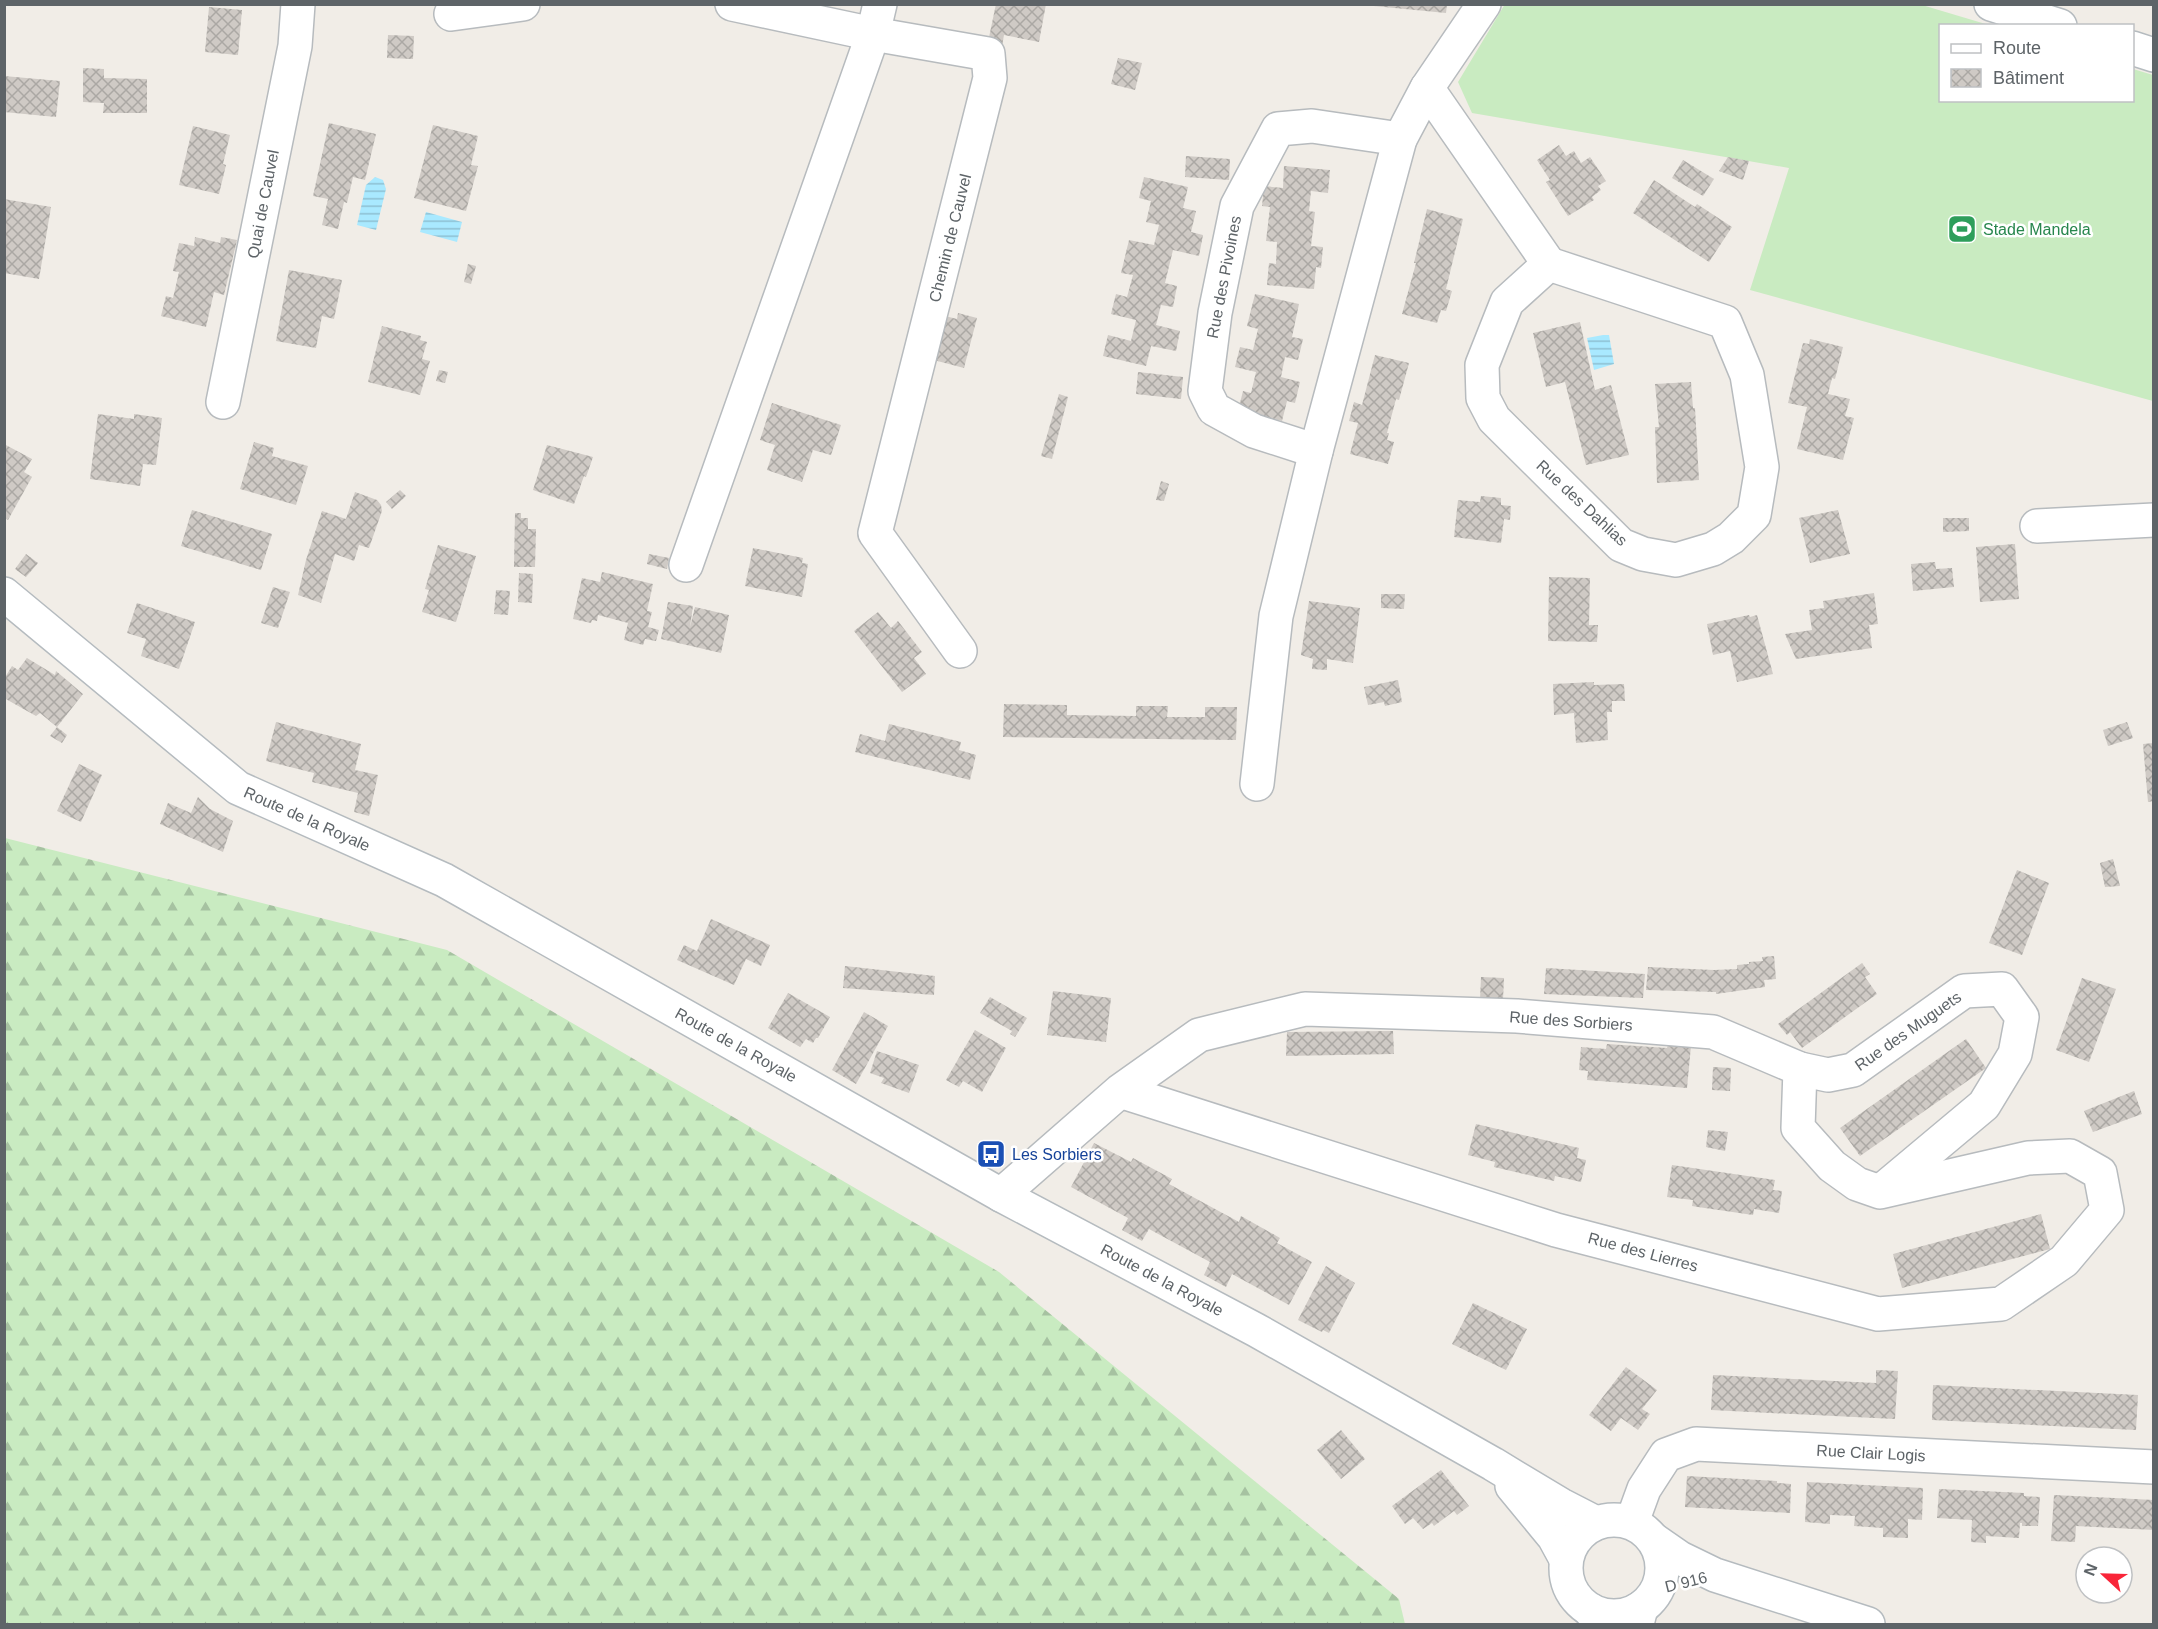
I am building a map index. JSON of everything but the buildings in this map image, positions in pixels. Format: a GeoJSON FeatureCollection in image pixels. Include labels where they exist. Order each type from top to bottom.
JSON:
{"type":"FeatureCollection","features":[{"type":"Feature","properties":{"kind":"street","name":"Quai de Cauvel"},"geometry":{"type":"LineString","coordinates":[[223,402],[295,46],[298,4]]}},
{"type":"Feature","properties":{"kind":"street"},"geometry":{"type":"LineString","coordinates":[[451,14],[523,4]]}},
{"type":"Feature","properties":{"kind":"street","name":"Chemin de Cauvel"},"geometry":{"type":"LineString","coordinates":[[732,4],[877,19],[988,54],[990,78],[875,533],[960,651]]}},
{"type":"Feature","properties":{"kind":"street"},"geometry":{"type":"LineString","coordinates":[[1257,784],[1276,616],[1316,451],[1400,139],[1427,88],[1484,4]]}},
{"type":"Feature","properties":{"kind":"street"},"geometry":{"type":"LineString","coordinates":[[1990,4],[2054,24]]}},
{"type":"Feature","properties":{"kind":"street"},"geometry":{"type":"LineString","coordinates":[[686,565],[877,19]]}},
{"type":"Feature","properties":{"kind":"street"},"geometry":{"type":"LineString","coordinates":[[2134,48],[2154,55]]}},
{"type":"Feature","properties":{"kind":"street"},"geometry":{"type":"LineString","coordinates":[[1427,88],[1549,264]]}},
{"type":"Feature","properties":{"kind":"street","name":"Rue des Pivoines"},"geometry":{"type":"LineString","coordinates":[[1316,451],[1254,431],[1214,409],[1205,392],[1215,313],[1237,206],[1278,129],[1312,126],[1400,139]]}},
{"type":"Feature","properties":{"kind":"street","name":"Rue des Dahlias"},"geometry":{"type":"LineString","coordinates":[[1549,264],[1725,322],[1747,375],[1762,467],[1755,515],[1731,538],[1713,549],[1676,560],[1642,554],[1621,545],[1494,419],[1483,398],[1482,365],[1507,302],[1549,264]]}},
{"type":"Feature","properties":{"kind":"street"},"geometry":{"type":"LineString","coordinates":[[2037,526],[2154,520]]}},
{"type":"Feature","properties":{"kind":"street","name":"Route de la Royale"},"geometry":{"type":"LineString","coordinates":[[4,594],[238,788],[444,880],[1001,1195],[1256,1330],[1596,1523]]}},
{"type":"Feature","properties":{"kind":"street","name":"Rue des Muguets"},"geometry":{"type":"LineString","coordinates":[[1800,1069],[1828,1075],[1853,1070],[1964,991],[2002,989],[2022,1017],[2015,1054],[1984,1105],[1880,1192]]}},
{"type":"Feature","properties":{"kind":"street","name":"Rue des Sorbiers"},"geometry":{"type":"LineString","coordinates":[[1001,1195],[1120,1090],[1199,1035],[1305,1009],[1517,1016],[1713,1032],[1800,1069]]}},
{"type":"Feature","properties":{"kind":"street"},"geometry":{"type":"LineString","coordinates":[[1800,1069],[1798,1128],[1832,1166],[1857,1184],[1880,1192]]}},
{"type":"Feature","properties":{"kind":"street","name":"Rue des Lierres"},"geometry":{"type":"LineString","coordinates":[[1120,1090],[1556,1230],[1878,1314],[2001,1304],[2064,1261],[2107,1210],[2100,1173],[2070,1156],[2028,1158],[1880,1192]]}},
{"type":"Feature","properties":{"kind":"street","name":"Rue Clair Logis"},"geometry":{"type":"LineString","coordinates":[[1643,1531],[1644,1489],[1666,1455],[1696,1444],[2154,1467]]}},
{"type":"Feature","properties":{"kind":"street","name":"Route de la Royale"},"geometry":{"type":"LineString","coordinates":[[1494,1464],[1554,1537],[1566,1559]]}},
{"type":"Feature","properties":{"kind":"street"},"geometry":{"type":"LineString","coordinates":[[1643,1531],[1660,1552],[1663,1565],[1661,1578],[1645,1607],[1630,1614],[1596,1617],[1579,1601],[1570,1588],[1566,1574],[1566,1559],[1572,1544],[1596,1523],[1614,1519],[1643,1531],[1680,1558],[1715,1575],[1868,1624]]}},
{"type":"Feature","properties":{"kind":"street","name":"D 916"},"geometry":{"type":"LineString","coordinates":[[1645,1607],[1715,1575]]}},
{"type":"Feature","properties":{"kind":"green space","name":"Stade Mandela"},"geometry":{"type":"Polygon","coordinates":[[[1505,4],[1922,5],[1986,24],[1939,24],[1939,102],[2134,102],[2134,69],[2153,75],[2153,401],[1750,290],[1789,168],[1472,113],[1458,82],[1505,4]]]}},
{"type":"Feature","properties":{"kind":"green space"},"geometry":{"type":"Polygon","coordinates":[[[5,838],[447,950],[999,1272],[1399,1599],[1405,1624],[5,1624],[5,838]]]}},
{"type":"Feature","properties":{"kind":"water"},"geometry":{"type":"Polygon","coordinates":[[[375,177],[383,180],[386,189],[376,230],[357,225],[366,185],[375,177]]]}},
{"type":"Feature","properties":{"kind":"water"},"geometry":{"type":"Polygon","coordinates":[[[426,212],[462,222],[457,242],[420,232],[426,212]]]}},
{"type":"Feature","properties":{"kind":"water"},"geometry":{"type":"Polygon","coordinates":[[[1609,335],[1614,364],[1594,370],[1587,338],[1609,335]]]}},
{"type":"Feature","properties":{"kind":"place","name":"Stade Mandela"},"geometry":{"type":"Point","coordinates":[1962,229]}},
{"type":"Feature","properties":{"kind":"place","name":"Les Sorbiers"},"geometry":{"type":"Point","coordinates":[991,1154]}}]}
